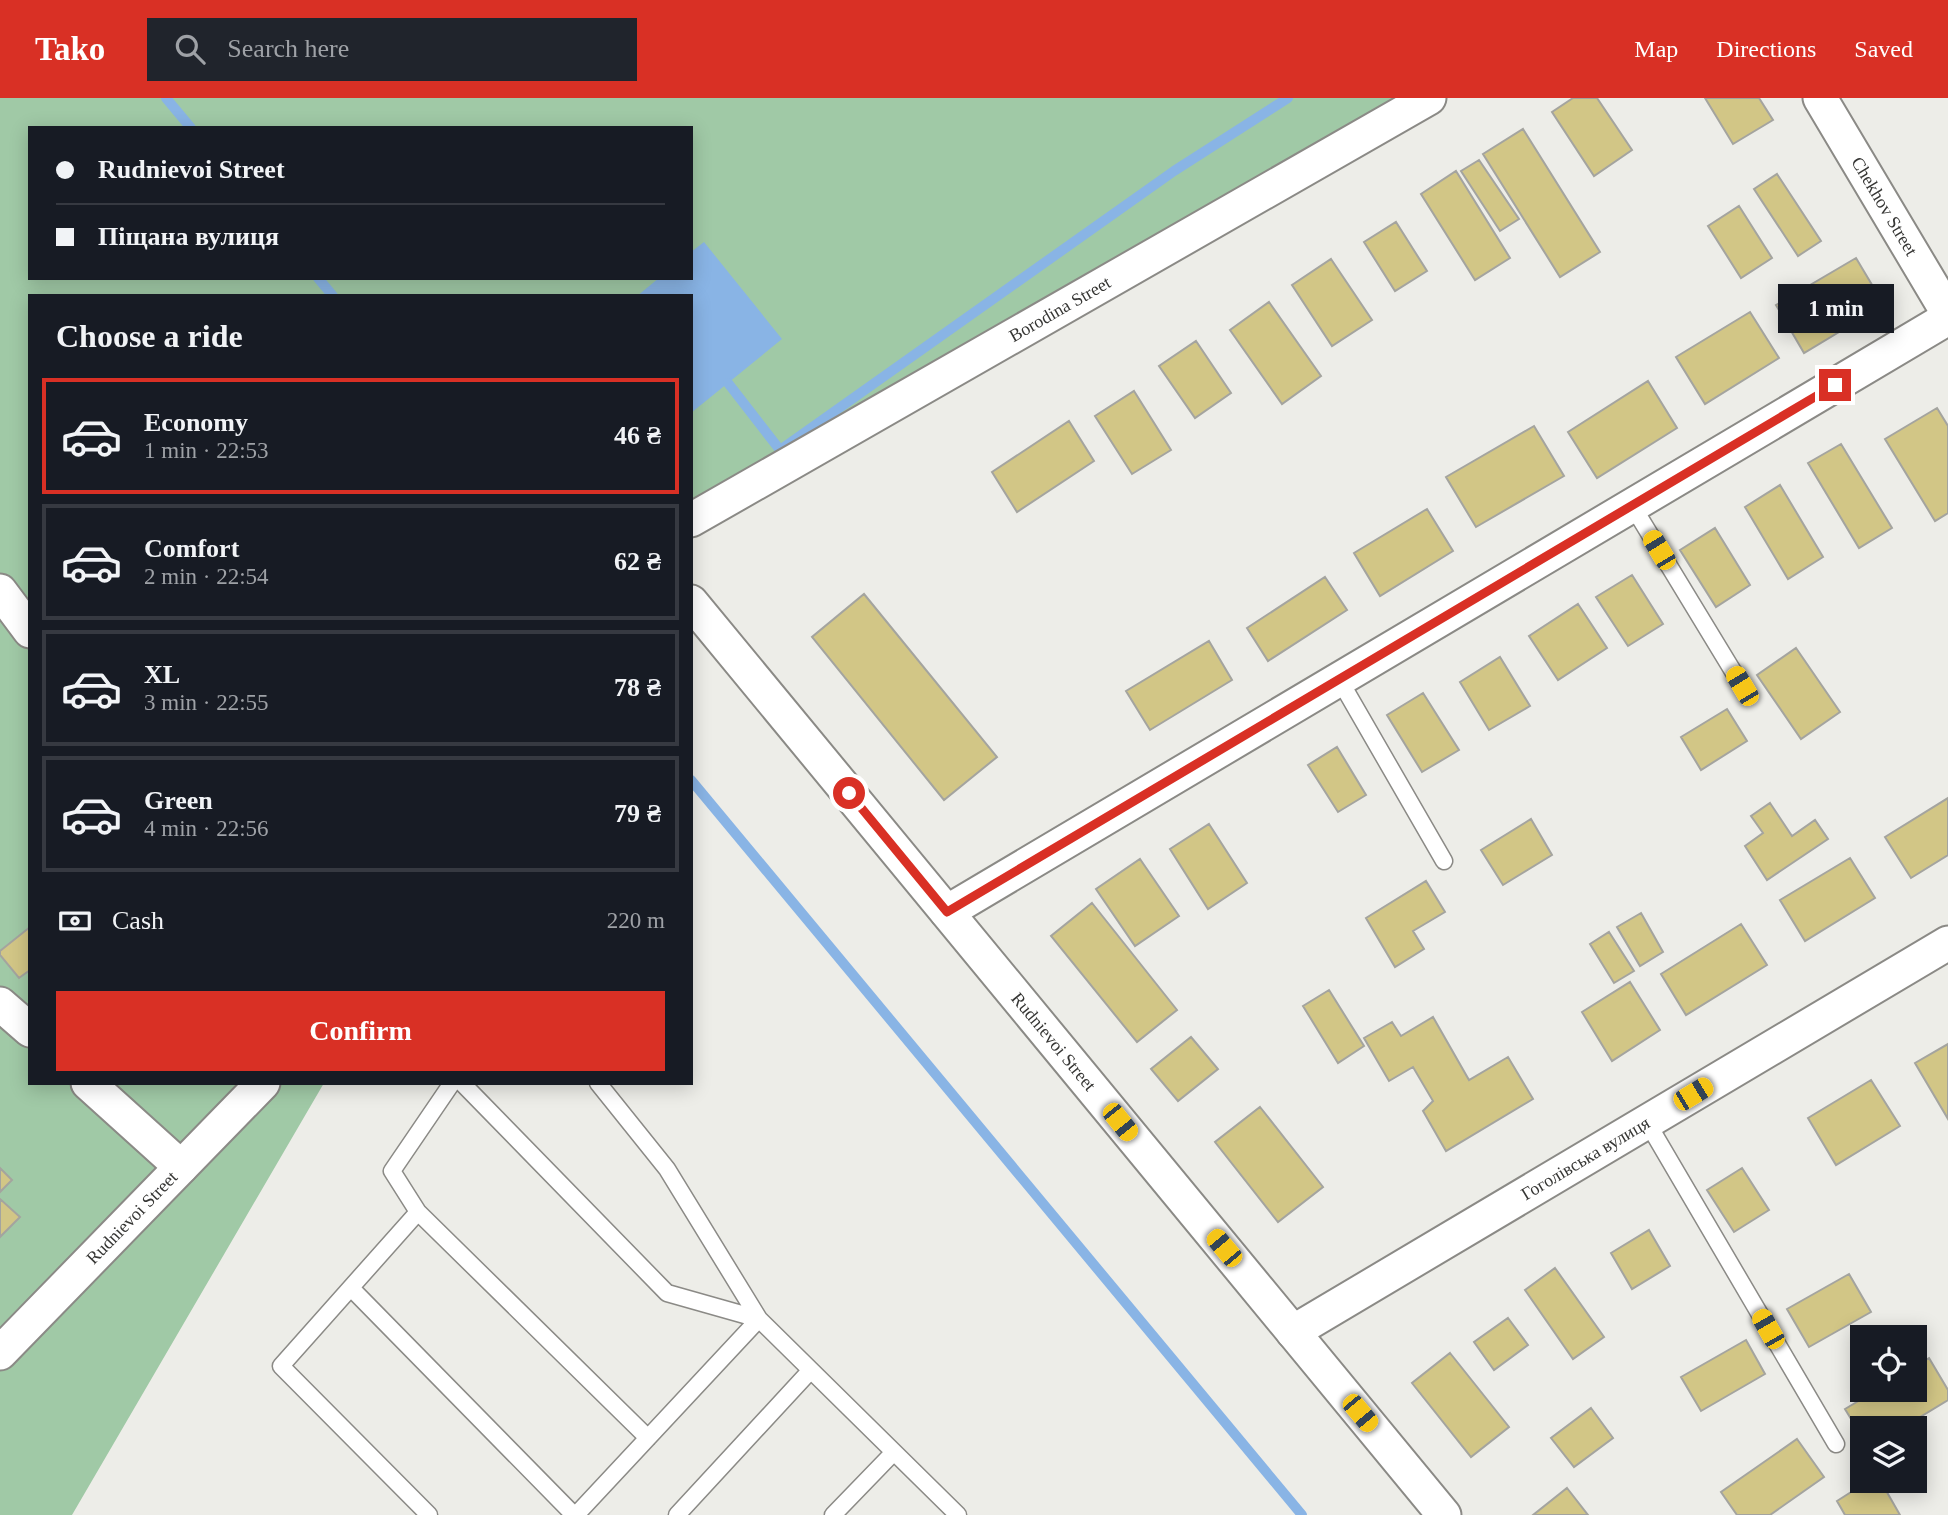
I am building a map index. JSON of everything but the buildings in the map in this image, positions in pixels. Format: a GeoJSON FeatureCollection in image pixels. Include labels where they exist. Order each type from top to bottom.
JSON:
{"type":"FeatureCollection","features":[{"type":"Feature","properties":{"kind":"street","name":"Borodina Street"},"geometry":{"type":"LineString","coordinates":[[693,519],[1429,98]]}},
{"type":"Feature","properties":{"kind":"street","name":"Chekhov Street"},"geometry":{"type":"LineString","coordinates":[[1820,98],[1948,316]]}},
{"type":"Feature","properties":{"kind":"street"},"geometry":{"type":"LineString","coordinates":[[947,912],[1948,316]]}},
{"type":"Feature","properties":{"kind":"street"},"geometry":{"type":"LineString","coordinates":[[0,590],[28,628]]}},
{"type":"Feature","properties":{"kind":"street","name":"Rudnievoi Street"},"geometry":{"type":"LineString","coordinates":[[693,604],[1444,1515]]}},
{"type":"Feature","properties":{"kind":"street","name":"Гоголівська вулиця"},"geometry":{"type":"LineString","coordinates":[[1293,1332],[1948,944]]}},
{"type":"Feature","properties":{"kind":"street"},"geometry":{"type":"LineString","coordinates":[[0,1003],[28,1028]]}},
{"type":"Feature","properties":{"kind":"street"},"geometry":{"type":"LineString","coordinates":[[90,1085],[181,1167]]}},
{"type":"Feature","properties":{"kind":"street","name":"Rudnievoi Street"},"geometry":{"type":"LineString","coordinates":[[0,1353],[261,1085]]}},
{"type":"Feature","properties":{"kind":"lane"},"geometry":{"type":"LineString","coordinates":[[1632,505],[1742,686]]}},
{"type":"Feature","properties":{"kind":"lane"},"geometry":{"type":"LineString","coordinates":[[1339,679],[1444,861]]}},
{"type":"Feature","properties":{"kind":"lane"},"geometry":{"type":"LineString","coordinates":[[451,1085],[392,1171],[418,1212],[648,1438]]}},
{"type":"Feature","properties":{"kind":"lane"},"geometry":{"type":"LineString","coordinates":[[464,1085],[667,1293],[758,1320]]}},
{"type":"Feature","properties":{"kind":"lane"},"geometry":{"type":"LineString","coordinates":[[600,1085],[667,1169],[758,1320],[958,1515]]}},
{"type":"Feature","properties":{"kind":"lane"},"geometry":{"type":"LineString","coordinates":[[1647,1122],[1836,1444]]}},
{"type":"Feature","properties":{"kind":"lane"},"geometry":{"type":"LineString","coordinates":[[418,1212],[281,1366],[429,1515]]}},
{"type":"Feature","properties":{"kind":"lane"},"geometry":{"type":"LineString","coordinates":[[351,1287],[575,1515],[758,1320]]}},
{"type":"Feature","properties":{"kind":"lane"},"geometry":{"type":"LineString","coordinates":[[677,1515],[810,1371]]}},
{"type":"Feature","properties":{"kind":"lane"},"geometry":{"type":"LineString","coordinates":[[833,1515],[894,1452]]}},
{"type":"Feature","properties":{"kind":"green space"},"geometry":{"type":"Polygon","coordinates":[[[0,98],[1424,98],[693,510],[693,294],[28,294],[28,1085],[323,1085],[72,1515],[0,1515],[0,98]]]}},
{"type":"Feature","properties":{"kind":"water"},"geometry":{"type":"Polygon","coordinates":[[[704,242],[782,339],[693,411],[693,294],[639,294],[657,280],[693,280],[693,250],[704,242]]]}},
{"type":"Feature","properties":{"kind":"waterway"},"geometry":{"type":"LineString","coordinates":[[166,98],[189,126]]}},
{"type":"Feature","properties":{"kind":"waterway"},"geometry":{"type":"LineString","coordinates":[[728,383],[780,450],[1174,171],[1288,98]]}},
{"type":"Feature","properties":{"kind":"waterway"},"geometry":{"type":"LineString","coordinates":[[320,280],[331,294]]}},
{"type":"Feature","properties":{"kind":"waterway"},"geometry":{"type":"LineString","coordinates":[[693,782],[1302,1515]]}},
{"type":"Feature","properties":{"kind":"route"},"geometry":{"type":"LineString","coordinates":[[849,793],[947,912],[1835,385]]}}]}
